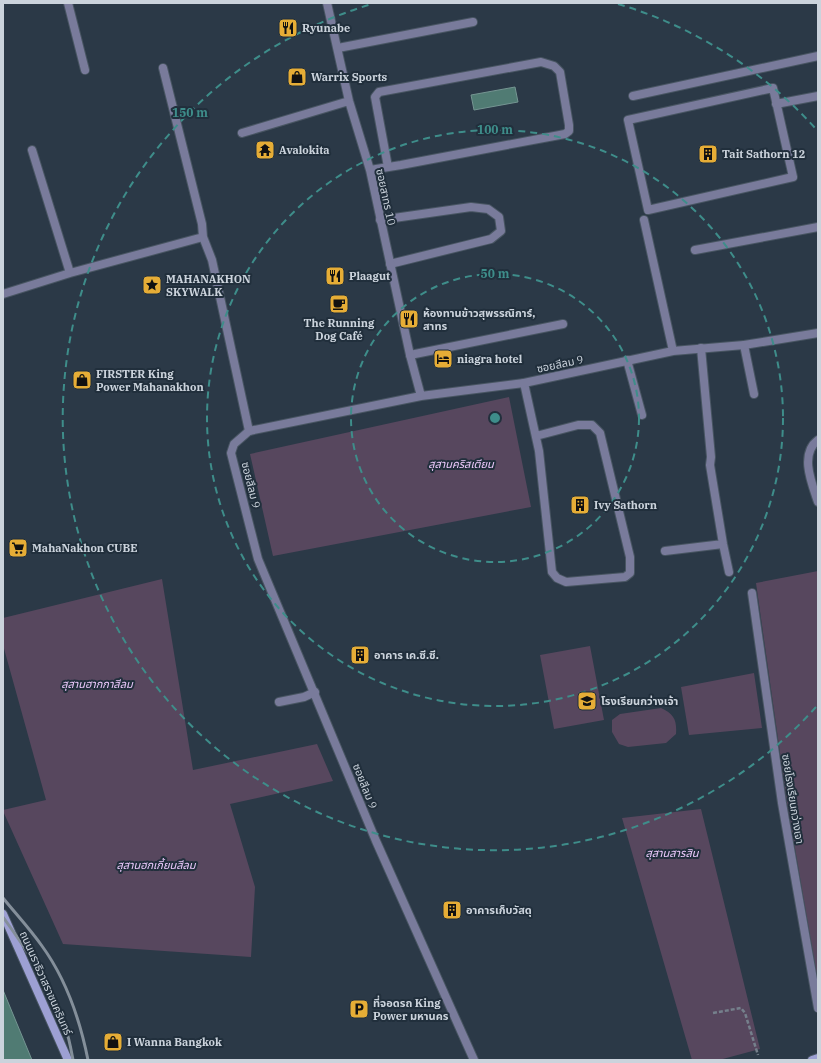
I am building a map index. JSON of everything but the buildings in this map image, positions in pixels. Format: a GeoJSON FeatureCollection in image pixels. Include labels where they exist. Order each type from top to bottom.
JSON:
{"type":"FeatureCollection","features":[{"type":"Feature","properties":{"kind":"main road","name":"ถนนนราธิวาสราชนครินทร์"},"geometry":{"type":"LineString","coordinates":[[3,914],[68,1060]]}},
{"type":"Feature","properties":{"kind":"main road"},"geometry":{"type":"LineString","coordinates":[[812,1060],[818,1058]]}},
{"type":"Feature","properties":{"kind":"street"},"geometry":{"type":"LineString","coordinates":[[68,3],[85,70]]}},
{"type":"Feature","properties":{"kind":"street","name":"ซอยสาทร 10"},"geometry":{"type":"LineString","coordinates":[[327,3],[338,48],[348,101],[370,170],[410,355],[421,396]]}},
{"type":"Feature","properties":{"kind":"street"},"geometry":{"type":"LineString","coordinates":[[338,48],[473,22]]}},
{"type":"Feature","properties":{"kind":"street"},"geometry":{"type":"LineString","coordinates":[[633,96],[818,56]]}},
{"type":"Feature","properties":{"kind":"street"},"geometry":{"type":"LineString","coordinates":[[370,170],[388,167],[565,134],[569,131],[569,125],[560,72],[554,66],[541,62],[379,92],[375,97],[388,167]]}},
{"type":"Feature","properties":{"kind":"street"},"geometry":{"type":"LineString","coordinates":[[163,68],[202,224],[203,237],[212,260],[249,431]]}},
{"type":"Feature","properties":{"kind":"street"},"geometry":{"type":"LineString","coordinates":[[773,88],[776,104],[793,177],[648,210],[628,120],[773,88]]}},
{"type":"Feature","properties":{"kind":"street"},"geometry":{"type":"LineString","coordinates":[[776,104],[818,96]]}},
{"type":"Feature","properties":{"kind":"street"},"geometry":{"type":"LineString","coordinates":[[242,133],[348,101]]}},
{"type":"Feature","properties":{"kind":"street"},"geometry":{"type":"LineString","coordinates":[[32,150],[70,273]]}},
{"type":"Feature","properties":{"kind":"street"},"geometry":{"type":"LineString","coordinates":[[380,220],[471,207],[488,210],[499,217],[501,231],[491,239],[390,264]]}},
{"type":"Feature","properties":{"kind":"street"},"geometry":{"type":"LineString","coordinates":[[644,220],[673,351]]}},
{"type":"Feature","properties":{"kind":"street"},"geometry":{"type":"LineString","coordinates":[[695,250],[818,228]]}},
{"type":"Feature","properties":{"kind":"street"},"geometry":{"type":"LineString","coordinates":[[3,294],[70,273],[203,237]]}},
{"type":"Feature","properties":{"kind":"street"},"geometry":{"type":"LineString","coordinates":[[410,355],[563,324]]}},
{"type":"Feature","properties":{"kind":"street","name":"ซอยสีลม 9"},"geometry":{"type":"LineString","coordinates":[[474,1060],[376,841],[315,692],[258,559],[231,454],[234,444],[249,431],[421,396],[524,383],[673,351],[744,345],[818,333]]}},
{"type":"Feature","properties":{"kind":"street"},"geometry":{"type":"LineString","coordinates":[[744,345],[754,394]]}},
{"type":"Feature","properties":{"kind":"street"},"geometry":{"type":"LineString","coordinates":[[701,348],[711,457],[710,465],[729,572]]}},
{"type":"Feature","properties":{"kind":"street"},"geometry":{"type":"LineString","coordinates":[[627,360],[642,415]]}},
{"type":"Feature","properties":{"kind":"street"},"geometry":{"type":"LineString","coordinates":[[524,383],[536,436],[552,572],[557,578],[566,582],[625,577],[630,573],[630,557],[600,433],[592,425],[578,425],[536,436]]}},
{"type":"Feature","properties":{"kind":"street"},"geometry":{"type":"LineString","coordinates":[[818,440],[809,452],[807,465],[818,502]]}},
{"type":"Feature","properties":{"kind":"street"},"geometry":{"type":"LineString","coordinates":[[665,551],[723,544]]}},
{"type":"Feature","properties":{"kind":"street","name":"ซอยโรงเรียนกว่างเจา"},"geometry":{"type":"LineString","coordinates":[[752,593],[783,809],[818,1008]]}},
{"type":"Feature","properties":{"kind":"street"},"geometry":{"type":"LineString","coordinates":[[279,702],[304,697],[315,692]]}},
{"type":"Feature","properties":{"kind":"path"},"geometry":{"type":"LineString","coordinates":[[713,1013],[741,1008],[745,1013],[758,1055]]}},
{"type":"Feature","properties":{"kind":"green space","name":"สุสานคริสเตียน"},"geometry":{"type":"Polygon","coordinates":[[[509,397],[531,507],[273,556],[250,454],[509,397]]]}},
{"type":"Feature","properties":{"kind":"green space"},"geometry":{"type":"Polygon","coordinates":[[[818,571],[818,982],[787,802],[756,583],[818,571]]]}},
{"type":"Feature","properties":{"kind":"green space"},"geometry":{"type":"Polygon","coordinates":[[[162,579],[193,770],[317,744],[333,781],[230,804],[255,887],[251,957],[63,944],[3,811],[46,800],[3,645],[3,618],[162,579]]]}},
{"type":"Feature","properties":{"kind":"green space"},"geometry":{"type":"Polygon","coordinates":[[[590,646],[604,720],[554,729],[540,655],[590,646]]]}},
{"type":"Feature","properties":{"kind":"green space"},"geometry":{"type":"Polygon","coordinates":[[[754,673],[762,728],[689,735],[681,687],[754,673]]]}},
{"type":"Feature","properties":{"kind":"green space"},"geometry":{"type":"Polygon","coordinates":[[[661,708],[672,715],[676,725],[676,734],[666,743],[628,747],[619,744],[612,732],[612,720],[620,714],[661,708]]]}},
{"type":"Feature","properties":{"kind":"green space","name":"สุสานสารสิน"},"geometry":{"type":"Polygon","coordinates":[[[701,809],[760,1049],[719,1060],[692,1060],[622,818],[701,809]]]}},
{"type":"Feature","properties":{"kind":"shaded area"},"geometry":{"type":"Polygon","coordinates":[[[515,87],[518,102],[474,110],[471,95],[515,87]]]}},
{"type":"Feature","properties":{"kind":"shaded area"},"geometry":{"type":"Polygon","coordinates":[[[3,990],[32,1060],[3,1060],[3,990]]]}},
{"type":"Feature","properties":{"kind":"railway"},"geometry":{"type":"LineString","coordinates":[[3,898],[37,940],[51,959],[58,972],[71,1000],[81,1030],[88,1060]]}},
{"type":"Feature","properties":{"kind":"railway"},"geometry":{"type":"LineString","coordinates":[[3,917],[30,956],[53,997],[60,1012],[70,1043],[73,1060]]}},
{"type":"Feature","properties":{"kind":"place","name":"Ryunabe"},"geometry":{"type":"Point","coordinates":[288,28]}},
{"type":"Feature","properties":{"kind":"place","name":"Warrix Sports"},"geometry":{"type":"Point","coordinates":[297,77]}},
{"type":"Feature","properties":{"kind":"place","name":"Avalokita"},"geometry":{"type":"Point","coordinates":[265,150]}},
{"type":"Feature","properties":{"kind":"place","name":"Tait Sathorn 12"},"geometry":{"type":"Point","coordinates":[708,154]}},
{"type":"Feature","properties":{"kind":"place","name":"Plaagut"},"geometry":{"type":"Point","coordinates":[335,276]}},
{"type":"Feature","properties":{"kind":"place","name":"MAHANAKHON SKYWALK"},"geometry":{"type":"Point","coordinates":[152,285]}},
{"type":"Feature","properties":{"kind":"place","name":"The Running Dog Café"},"geometry":{"type":"Point","coordinates":[339,304]}},
{"type":"Feature","properties":{"kind":"place","name":"ห้องทานข้าวสุพรรณิการ์, สาทร"},"geometry":{"type":"Point","coordinates":[409,319]}},
{"type":"Feature","properties":{"kind":"place","name":"niagra hotel"},"geometry":{"type":"Point","coordinates":[443,359]}},
{"type":"Feature","properties":{"kind":"place","name":"FIRSTER King Power Mahanakhon"},"geometry":{"type":"Point","coordinates":[82,380]}},
{"type":"Feature","properties":{"kind":"place","name":"Ivy Sathorn"},"geometry":{"type":"Point","coordinates":[580,505]}},
{"type":"Feature","properties":{"kind":"place","name":"MahaNakhon CUBE"},"geometry":{"type":"Point","coordinates":[18,548]}},
{"type":"Feature","properties":{"kind":"place","name":"อาคาร เค.ซี.ซี."},"geometry":{"type":"Point","coordinates":[360,655]}},
{"type":"Feature","properties":{"kind":"place","name":"โรงเรียนกว่างเจ้า"},"geometry":{"type":"Point","coordinates":[587,701]}},
{"type":"Feature","properties":{"kind":"place","name":"อาคารเก็บวัสดุ"},"geometry":{"type":"Point","coordinates":[452,910]}},
{"type":"Feature","properties":{"kind":"place","name":"ที่จอดรถ King Power มหานคร"},"geometry":{"type":"Point","coordinates":[359,1009]}},
{"type":"Feature","properties":{"kind":"place","name":"I Wanna Bangkok"},"geometry":{"type":"Point","coordinates":[113,1042]}},
{"type":"Feature","properties":{"kind":"park label","name":"สุสานฮากกาสีลม"},"geometry":{"type":"Point","coordinates":[97,684]}},
{"type":"Feature","properties":{"kind":"park label","name":"สุสานฮกเกี้ยนสีลม"},"geometry":{"type":"Point","coordinates":[156,865]}}]}
